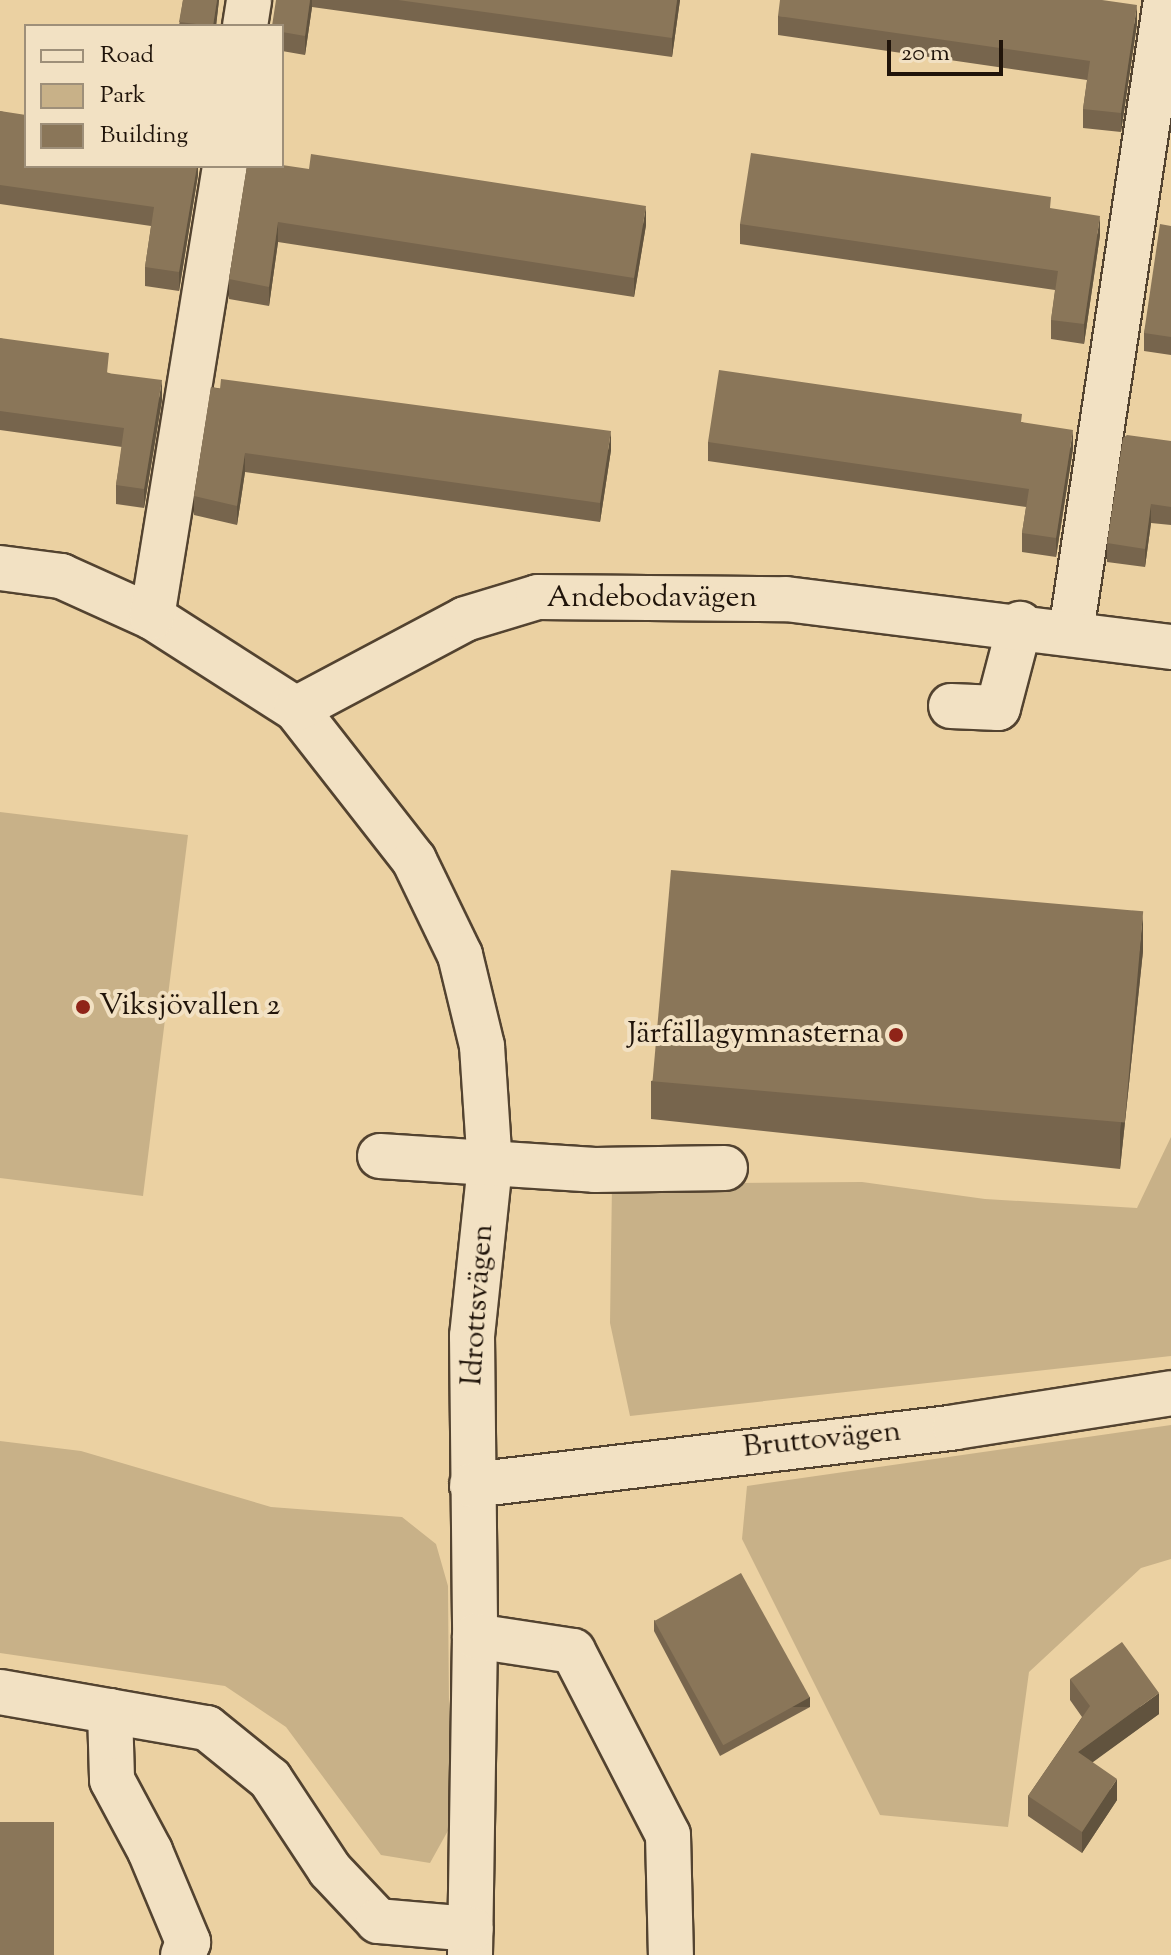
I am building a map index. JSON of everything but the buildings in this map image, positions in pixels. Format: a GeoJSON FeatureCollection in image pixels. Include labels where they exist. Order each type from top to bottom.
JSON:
{"type":"FeatureCollection","features":[{"type":"Feature","properties":{"kind":"street"},"geometry":{"type":"LineString","coordinates":[[245,24],[249,0]]}},
{"type":"Feature","properties":{"kind":"street"},"geometry":{"type":"LineString","coordinates":[[1071,632],[1166,0]]}},
{"type":"Feature","properties":{"kind":"street"},"geometry":{"type":"LineString","coordinates":[[152,617],[225,168]]}},
{"type":"Feature","properties":{"kind":"street"},"geometry":{"type":"LineString","coordinates":[[0,568],[61,576],[152,617],[296,709]]}},
{"type":"Feature","properties":{"kind":"street","name":"Andebodavägen"},"geometry":{"type":"LineString","coordinates":[[296,709],[465,619],[538,597],[786,599],[1020,624],[1171,647]]}},
{"type":"Feature","properties":{"kind":"street"},"geometry":{"type":"LineString","coordinates":[[951,706],[998,708],[1020,624]]}},
{"type":"Feature","properties":{"kind":"street","name":"Idrottsvägen"},"geometry":{"type":"LineString","coordinates":[[296,709],[414,860],[460,955],[482,1046],[490,1165],[472,1336],[475,1636],[470,1942]]}},
{"type":"Feature","properties":{"kind":"street"},"geometry":{"type":"LineString","coordinates":[[380,1156],[490,1165],[725,1168]]}},
{"type":"Feature","properties":{"kind":"street","name":"Bruttovägen"},"geometry":{"type":"LineString","coordinates":[[472,1485],[955,1427],[1171,1393]]}},
{"type":"Feature","properties":{"kind":"street"},"geometry":{"type":"LineString","coordinates":[[475,1636],[573,1651],[668,1835],[671,1955]]}},
{"type":"Feature","properties":{"kind":"street"},"geometry":{"type":"LineString","coordinates":[[0,1692],[207,1728],[270,1779],[330,1870],[378,1921],[470,1942]]}},
{"type":"Feature","properties":{"kind":"street"},"geometry":{"type":"LineString","coordinates":[[110,1711],[112,1780],[150,1851],[188,1942],[183,1955]]}},
{"type":"Feature","properties":{"kind":"green space","name":"Viksjövallen 2"},"geometry":{"type":"Polygon","coordinates":[[[0,812],[188,835],[143,1196],[0,1178],[0,812]]]}},
{"type":"Feature","properties":{"kind":"green space"},"geometry":{"type":"Polygon","coordinates":[[[1171,1137],[1171,1356],[630,1416],[610,1323],[612,1184],[862,1182],[985,1199],[1137,1208],[1171,1137]]]}},
{"type":"Feature","properties":{"kind":"green space"},"geometry":{"type":"Polygon","coordinates":[[[1171,1425],[1171,1559],[1141,1568],[1029,1672],[1008,1827],[880,1815],[742,1539],[747,1486],[1171,1425]]]}},
{"type":"Feature","properties":{"kind":"green space"},"geometry":{"type":"Polygon","coordinates":[[[0,1441],[81,1451],[271,1507],[402,1517],[436,1544],[448,1586],[450,1827],[430,1863],[381,1855],[286,1727],[225,1686],[0,1653],[0,1441]]]}},
{"type":"Feature","properties":{"kind":"place","name":"Viksjövallen 2"},"geometry":{"type":"Point","coordinates":[83,1007]}},
{"type":"Feature","properties":{"kind":"place","name":"Järfällagymnasterna"},"geometry":{"type":"Point","coordinates":[896,1035]}}]}
